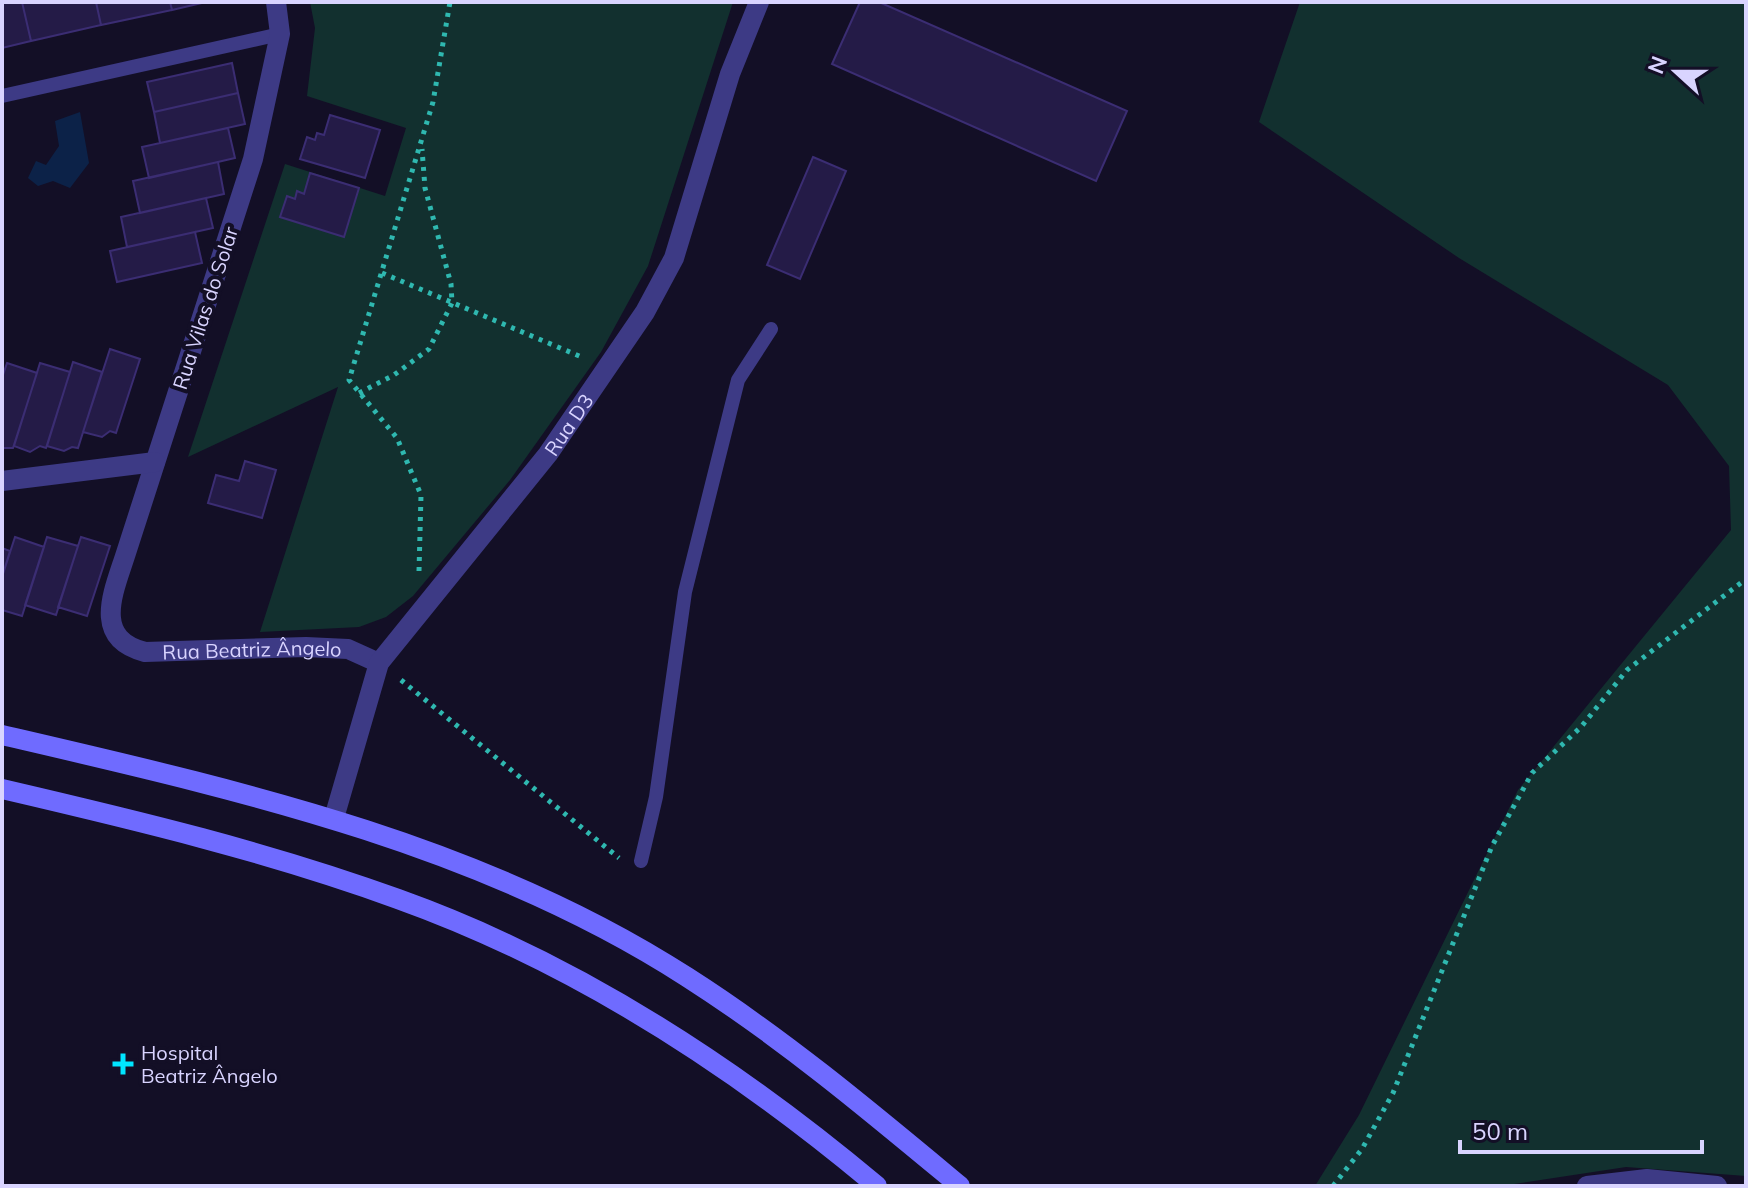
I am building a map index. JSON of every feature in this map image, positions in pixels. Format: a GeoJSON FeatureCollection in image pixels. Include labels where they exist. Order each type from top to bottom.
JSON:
{"type":"FeatureCollection","features":[{"type":"Feature","properties":{"kind":"main road"},"geometry":{"type":"LineString","coordinates":[[2,735],[334,818],[466,864],[556,904],[685,975],[804,1056],[960,1186]]}},
{"type":"Feature","properties":{"kind":"main road"},"geometry":{"type":"LineString","coordinates":[[2,789],[279,859],[399,899],[469,927],[591,986],[702,1053],[822,1140],[877,1186]]}},
{"type":"Feature","properties":{"kind":"street","name":"Rua Vilas do Solar"},"geometry":{"type":"LineString","coordinates":[[155,462],[253,159],[280,34],[276,2]]}},
{"type":"Feature","properties":{"kind":"street","name":"Rua D3"},"geometry":{"type":"LineString","coordinates":[[334,818],[379,663],[548,454],[608,368],[674,258],[730,74],[759,2]]}},
{"type":"Feature","properties":{"kind":"street"},"geometry":{"type":"LineString","coordinates":[[2,481],[155,462]]}},
{"type":"Feature","properties":{"kind":"street","name":"Rua Beatriz Ângelo"},"geometry":{"type":"LineString","coordinates":[[155,462],[111,601],[109,616],[128,648],[157,654],[306,647],[348,649],[379,663]]}},
{"type":"Feature","properties":{"kind":"street"},"geometry":{"type":"LineString","coordinates":[[1587,1186],[1647,1179],[1717,1186]]}},
{"type":"Feature","properties":{"kind":"lane"},"geometry":{"type":"LineString","coordinates":[[2,96],[280,34]]}},
{"type":"Feature","properties":{"kind":"lane"},"geometry":{"type":"LineString","coordinates":[[641,861],[656,797],[685,592],[738,380],[771,329]]}},
{"type":"Feature","properties":{"kind":"path"},"geometry":{"type":"LineString","coordinates":[[430,597],[417,565],[421,495],[397,438],[349,380],[422,144],[433,102],[450,2]]}},
{"type":"Feature","properties":{"kind":"path"},"geometry":{"type":"LineString","coordinates":[[359,393],[394,375],[429,349],[452,303],[451,284],[425,188],[422,144]]}},
{"type":"Feature","properties":{"kind":"path"},"geometry":{"type":"LineString","coordinates":[[382,273],[608,368]]}},
{"type":"Feature","properties":{"kind":"path"},"geometry":{"type":"LineString","coordinates":[[1333,1186],[1362,1149],[1393,1093],[1486,860],[1532,773],[1581,727],[1627,670],[1746,579]]}},
{"type":"Feature","properties":{"kind":"path"},"geometry":{"type":"LineString","coordinates":[[379,663],[627,865],[641,861]]}},
{"type":"Feature","properties":{"kind":"green space"},"geometry":{"type":"Polygon","coordinates":[[[310,2],[733,2],[648,266],[601,352],[510,480],[413,596],[386,617],[359,627],[260,632],[338,387],[188,457],[285,164],[385,196],[406,128],[307,96],[315,28],[310,2]]]}},
{"type":"Feature","properties":{"kind":"green space"},"geometry":{"type":"Polygon","coordinates":[[[1300,2],[1746,2],[1746,1176],[1626,1167],[1501,1186],[1315,1186],[1359,1115],[1518,790],[1731,530],[1729,466],[1668,385],[1459,258],[1259,122],[1300,2]]]}},
{"type":"Feature","properties":{"kind":"water"},"geometry":{"type":"Polygon","coordinates":[[[80,112],[89,163],[70,188],[53,181],[38,186],[28,178],[36,161],[46,165],[59,146],[55,121],[80,112]]]}},
{"type":"Feature","properties":{"kind":"building"},"geometry":{"type":"Polygon","coordinates":[[[2,2],[22,2],[31,41],[2,48],[2,2]]]}},
{"type":"Feature","properties":{"kind":"building"},"geometry":{"type":"Polygon","coordinates":[[[22,2],[96,2],[101,25],[31,41],[22,2]]]}},
{"type":"Feature","properties":{"kind":"building"},"geometry":{"type":"Polygon","coordinates":[[[96,2],[170,2],[172,10],[101,25],[96,2]]]}},
{"type":"Feature","properties":{"kind":"building"},"geometry":{"type":"Polygon","coordinates":[[[170,2],[206,2],[172,10],[170,2]]]}},
{"type":"Feature","properties":{"kind":"building"},"geometry":{"type":"Polygon","coordinates":[[[860,2],[879,2],[1127,111],[1096,181],[832,64],[860,2]]]}},
{"type":"Feature","properties":{"kind":"building"},"geometry":{"type":"Polygon","coordinates":[[[232,63],[238,93],[154,112],[147,82],[232,63]]]}},
{"type":"Feature","properties":{"kind":"building"},"geometry":{"type":"Polygon","coordinates":[[[238,93],[245,124],[160,143],[154,112],[238,93]]]}},
{"type":"Feature","properties":{"kind":"building"},"geometry":{"type":"Polygon","coordinates":[[[330,115],[380,130],[365,178],[300,159],[307,137],[315,140],[317,133],[324,135],[330,115]]]}},
{"type":"Feature","properties":{"kind":"building"},"geometry":{"type":"Polygon","coordinates":[[[228,128],[235,158],[149,178],[142,147],[228,128]]]}},
{"type":"Feature","properties":{"kind":"building"},"geometry":{"type":"Polygon","coordinates":[[[813,157],[846,171],[800,279],[767,265],[813,157]]]}},
{"type":"Feature","properties":{"kind":"building"},"geometry":{"type":"Polygon","coordinates":[[[218,162],[224,194],[140,213],[133,181],[218,162]]]}},
{"type":"Feature","properties":{"kind":"building"},"geometry":{"type":"Polygon","coordinates":[[[310,173],[359,188],[344,237],[280,217],[287,196],[295,199],[297,191],[304,194],[310,173]]]}},
{"type":"Feature","properties":{"kind":"building"},"geometry":{"type":"Polygon","coordinates":[[[206,198],[213,228],[127,247],[121,217],[206,198]]]}},
{"type":"Feature","properties":{"kind":"building"},"geometry":{"type":"Polygon","coordinates":[[[195,232],[202,263],[117,282],[110,251],[195,232]]]}},
{"type":"Feature","properties":{"kind":"building"},"geometry":{"type":"Polygon","coordinates":[[[110,349],[140,359],[116,433],[110,431],[102,437],[83,432],[110,349]]]}},
{"type":"Feature","properties":{"kind":"building"},"geometry":{"type":"Polygon","coordinates":[[[73,362],[102,372],[78,448],[64,451],[47,446],[73,362]]]}},
{"type":"Feature","properties":{"kind":"building"},"geometry":{"type":"Polygon","coordinates":[[[7,363],[37,373],[13,448],[2,448],[2,378],[7,363]]]}},
{"type":"Feature","properties":{"kind":"building"},"geometry":{"type":"Polygon","coordinates":[[[40,363],[70,372],[46,448],[40,446],[30,452],[14,446],[40,363]]]}},
{"type":"Feature","properties":{"kind":"building"},"geometry":{"type":"Polygon","coordinates":[[[245,461],[276,470],[262,518],[208,503],[216,475],[239,481],[245,461]]]}},
{"type":"Feature","properties":{"kind":"building"},"geometry":{"type":"Polygon","coordinates":[[[15,537],[44,547],[22,616],[2,610],[2,577],[15,537]]]}},
{"type":"Feature","properties":{"kind":"building"},"geometry":{"type":"Polygon","coordinates":[[[47,537],[78,546],[56,615],[25,605],[47,537]]]}},
{"type":"Feature","properties":{"kind":"building"},"geometry":{"type":"Polygon","coordinates":[[[81,537],[110,546],[87,616],[58,607],[81,537]]]}},
{"type":"Feature","properties":{"kind":"building"},"geometry":{"type":"Polygon","coordinates":[[[2,548],[10,551],[2,577],[2,548]]]}},
{"type":"Feature","properties":{"kind":"place","name":"Hospital Beatriz Ângelo"},"geometry":{"type":"Point","coordinates":[123,1064]}}]}
